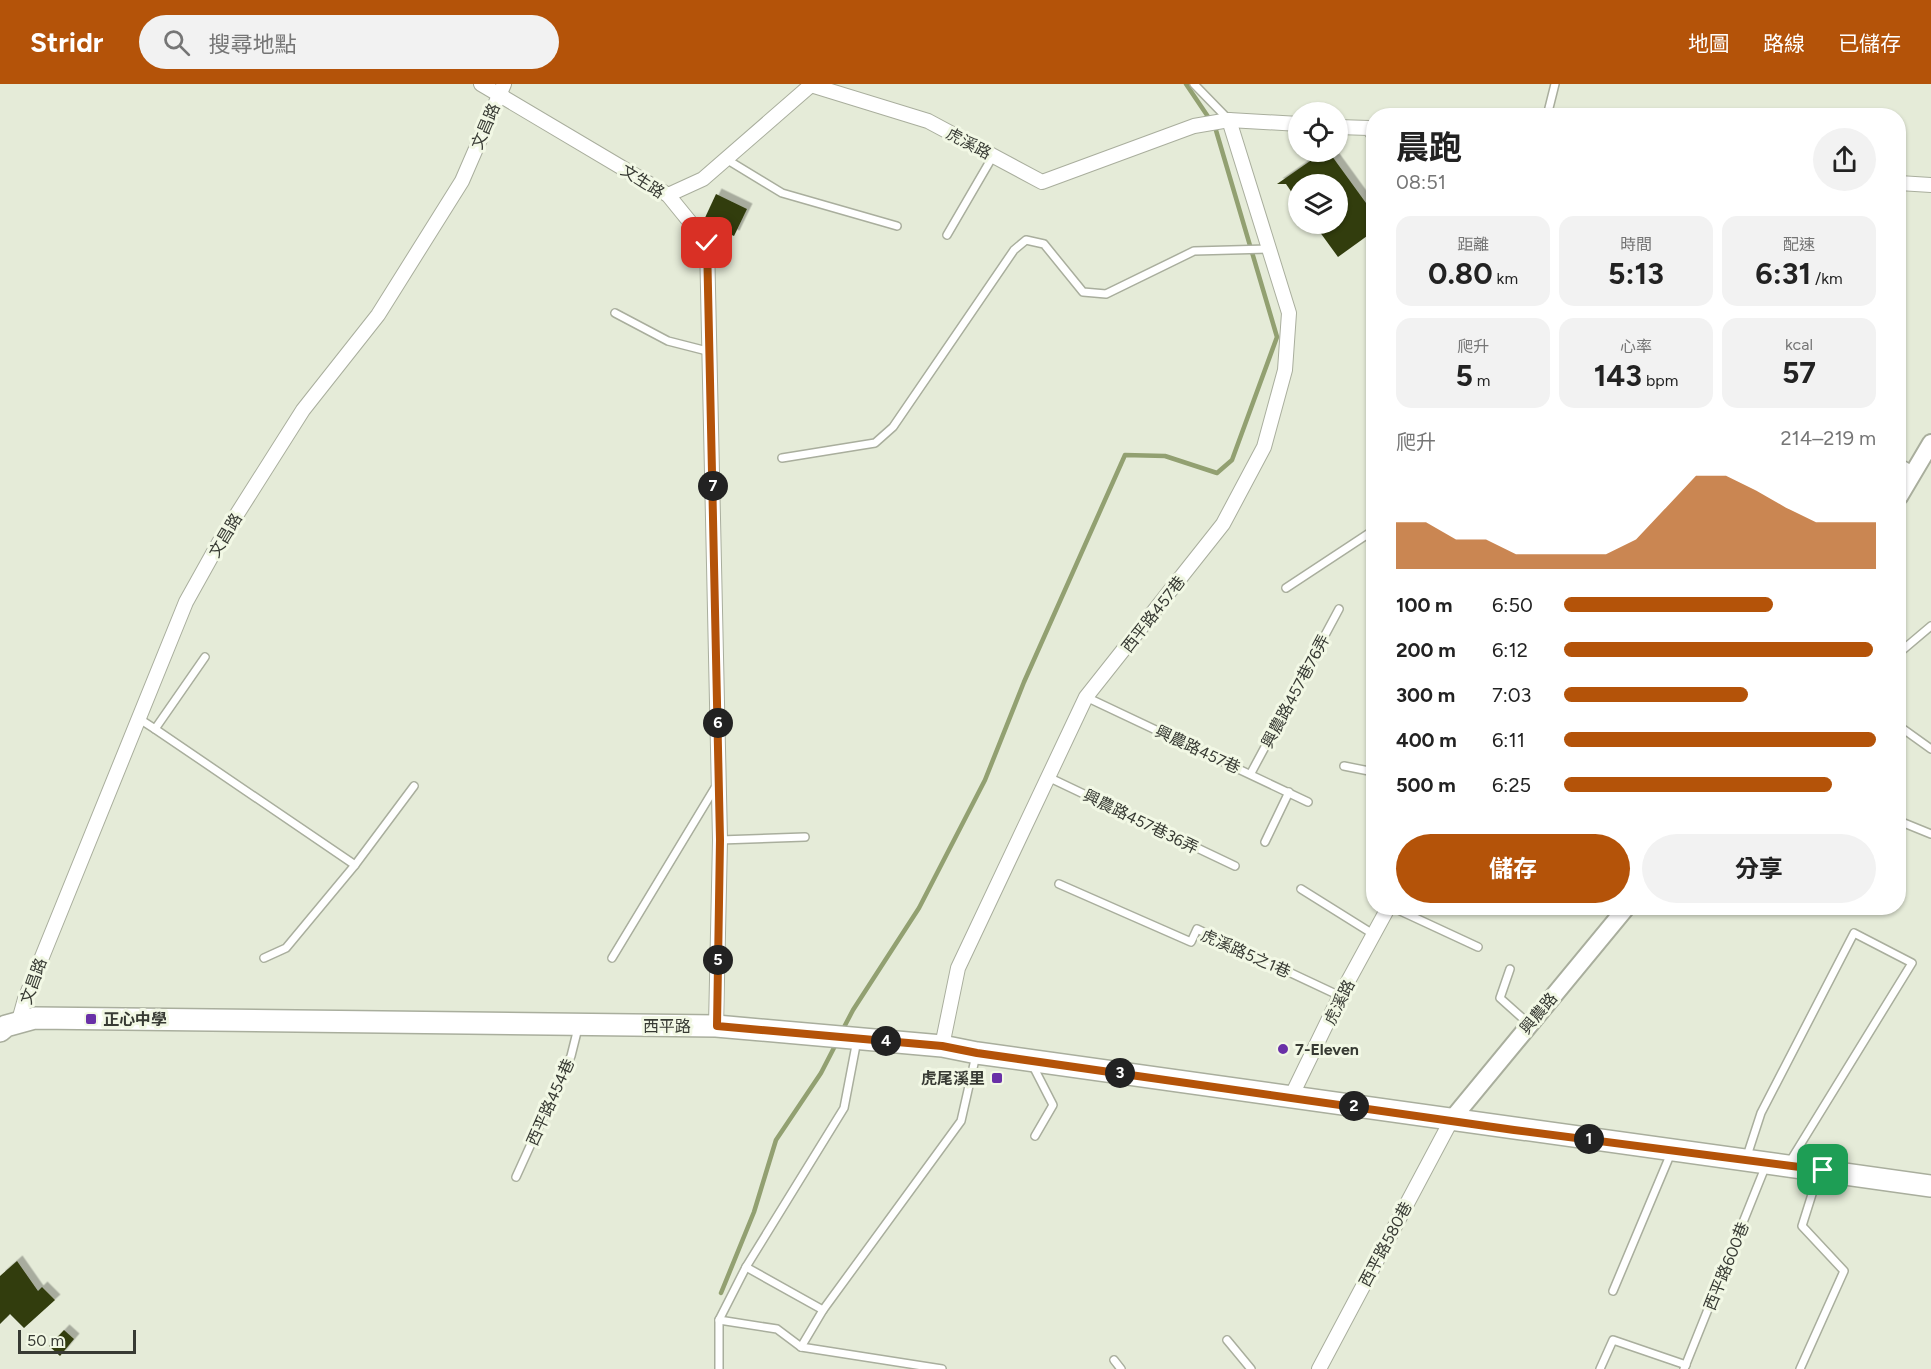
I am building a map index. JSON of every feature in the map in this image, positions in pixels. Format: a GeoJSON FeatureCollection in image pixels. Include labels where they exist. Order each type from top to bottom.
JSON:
{"type":"FeatureCollection","features":[{"type":"Feature","properties":{"kind":"main road","name":"西平路"},"geometry":{"type":"LineString","coordinates":[[6,1026],[35,1018],[717,1026],[857,1037],[942,1046],[1030,1061],[1931,1186]]}},
{"type":"Feature","properties":{"kind":"street","name":"文生路"},"geometry":{"type":"LineString","coordinates":[[481,84],[502,89],[668,195],[707,243],[720,840],[717,1026]]}},
{"type":"Feature","properties":{"kind":"street","name":"虎溪路"},"geometry":{"type":"LineString","coordinates":[[668,195],[703,179],[811,85],[928,122],[1042,182],[1194,126],[1224,120],[1288,123]]}},
{"type":"Feature","properties":{"kind":"street","name":"文昌路"},"geometry":{"type":"LineString","coordinates":[[6,1026],[24,999],[186,602],[220,541],[303,410],[378,315],[462,181],[502,89]]}},
{"type":"Feature","properties":{"kind":"street","name":"西平路457巷"},"geometry":{"type":"LineString","coordinates":[[942,1046],[958,968],[1086,697],[1223,524],[1264,447],[1284,370],[1289,313],[1235,140],[1224,120]]}},
{"type":"Feature","properties":{"kind":"street"},"geometry":{"type":"LineString","coordinates":[[1348,127],[1366,129]]}},
{"type":"Feature","properties":{"kind":"street"},"geometry":{"type":"LineString","coordinates":[[1906,183],[1931,185]]}},
{"type":"Feature","properties":{"kind":"street"},"geometry":{"type":"LineString","coordinates":[[1906,485],[1931,443]]}},
{"type":"Feature","properties":{"kind":"street","name":"虎溪路"},"geometry":{"type":"LineString","coordinates":[[1291,1097],[1340,996],[1384,915]]}},
{"type":"Feature","properties":{"kind":"street","name":"興農路"},"geometry":{"type":"LineString","coordinates":[[1452,1119],[1620,915]]}},
{"type":"Feature","properties":{"kind":"street","name":"西平路580巷"},"geometry":{"type":"LineString","coordinates":[[1319,1369],[1452,1119]]}},
{"type":"Feature","properties":{"kind":"lane"},"geometry":{"type":"LineString","coordinates":[[1194,84],[1224,120]]}},
{"type":"Feature","properties":{"kind":"lane"},"geometry":{"type":"LineString","coordinates":[[1549,108],[1556,84]]}},
{"type":"Feature","properties":{"kind":"lane"},"geometry":{"type":"LineString","coordinates":[[947,236],[993,156]]}},
{"type":"Feature","properties":{"kind":"lane"},"geometry":{"type":"LineString","coordinates":[[726,159],[782,193],[897,226]]}},
{"type":"Feature","properties":{"kind":"lane"},"geometry":{"type":"LineString","coordinates":[[782,458],[875,443],[893,427],[1014,250],[1026,240],[1044,244],[1083,292],[1106,294],[1194,251],[1268,249]]}},
{"type":"Feature","properties":{"kind":"lane"},"geometry":{"type":"LineString","coordinates":[[615,313],[668,341],[711,352]]}},
{"type":"Feature","properties":{"kind":"lane"},"geometry":{"type":"LineString","coordinates":[[1906,466],[1914,471]]}},
{"type":"Feature","properties":{"kind":"lane"},"geometry":{"type":"LineString","coordinates":[[1286,588],[1366,535]]}},
{"type":"Feature","properties":{"kind":"lane","name":"興農路457巷76弄"},"geometry":{"type":"LineString","coordinates":[[1251,773],[1339,609]]}},
{"type":"Feature","properties":{"kind":"lane"},"geometry":{"type":"LineString","coordinates":[[1906,647],[1931,626]]}},
{"type":"Feature","properties":{"kind":"lane"},"geometry":{"type":"LineString","coordinates":[[155,729],[205,657]]}},
{"type":"Feature","properties":{"kind":"lane","name":"興農路457巷"},"geometry":{"type":"LineString","coordinates":[[1086,697],[1251,773],[1308,802]]}},
{"type":"Feature","properties":{"kind":"lane"},"geometry":{"type":"LineString","coordinates":[[138,718],[355,865]]}},
{"type":"Feature","properties":{"kind":"lane"},"geometry":{"type":"LineString","coordinates":[[1906,731],[1931,749]]}},
{"type":"Feature","properties":{"kind":"lane"},"geometry":{"type":"LineString","coordinates":[[1344,766],[1366,770]]}},
{"type":"Feature","properties":{"kind":"lane","name":"興農路457巷36弄"},"geometry":{"type":"LineString","coordinates":[[1047,776],[1235,866]]}},
{"type":"Feature","properties":{"kind":"lane"},"geometry":{"type":"LineString","coordinates":[[612,958],[719,782]]}},
{"type":"Feature","properties":{"kind":"lane"},"geometry":{"type":"LineString","coordinates":[[264,958],[286,948],[355,865],[414,786]]}},
{"type":"Feature","properties":{"kind":"lane"},"geometry":{"type":"LineString","coordinates":[[1265,842],[1289,792]]}},
{"type":"Feature","properties":{"kind":"lane"},"geometry":{"type":"LineString","coordinates":[[1906,824],[1931,834]]}},
{"type":"Feature","properties":{"kind":"lane"},"geometry":{"type":"LineString","coordinates":[[720,840],[805,837]]}},
{"type":"Feature","properties":{"kind":"lane","name":"虎溪路5之1巷"},"geometry":{"type":"LineString","coordinates":[[1059,884],[1191,942],[1197,929],[1340,996]]}},
{"type":"Feature","properties":{"kind":"lane"},"geometry":{"type":"LineString","coordinates":[[1301,890],[1374,934]]}},
{"type":"Feature","properties":{"kind":"lane"},"geometry":{"type":"LineString","coordinates":[[1409,915],[1478,947]]}},
{"type":"Feature","properties":{"kind":"lane","name":"西平路600巷"},"geometry":{"type":"LineString","coordinates":[[1685,1367],[1778,1164],[1912,963],[1854,933],[1761,1113],[1745,1160]]}},
{"type":"Feature","properties":{"kind":"lane"},"geometry":{"type":"LineString","coordinates":[[1510,969],[1500,998],[1529,1024]]}},
{"type":"Feature","properties":{"kind":"lane","name":"西平路454巷"},"geometry":{"type":"LineString","coordinates":[[516,1177],[571,1056],[578,1025]]}},
{"type":"Feature","properties":{"kind":"lane"},"geometry":{"type":"LineString","coordinates":[[719,1369],[719,1320],[746,1268],[843,1108],[857,1037]]}},
{"type":"Feature","properties":{"kind":"lane"},"geometry":{"type":"LineString","coordinates":[[801,1347],[824,1310],[961,1121],[977,1053]]}},
{"type":"Feature","properties":{"kind":"lane"},"geometry":{"type":"LineString","coordinates":[[1030,1061],[1053,1106],[1035,1136]]}},
{"type":"Feature","properties":{"kind":"lane"},"geometry":{"type":"LineString","coordinates":[[1612,1291],[1672,1150]]}},
{"type":"Feature","properties":{"kind":"lane"},"geometry":{"type":"LineString","coordinates":[[1800,1369],[1844,1271],[1802,1226],[1819,1169]]}},
{"type":"Feature","properties":{"kind":"lane"},"geometry":{"type":"LineString","coordinates":[[746,1268],[824,1310]]}},
{"type":"Feature","properties":{"kind":"lane"},"geometry":{"type":"LineString","coordinates":[[719,1320],[777,1329],[801,1347],[942,1369]]}},
{"type":"Feature","properties":{"kind":"lane"},"geometry":{"type":"LineString","coordinates":[[1227,1340],[1251,1369]]}},
{"type":"Feature","properties":{"kind":"lane"},"geometry":{"type":"LineString","coordinates":[[1600,1369],[1613,1340],[1685,1367]]}},
{"type":"Feature","properties":{"kind":"lane"},"geometry":{"type":"LineString","coordinates":[[1114,1360],[1121,1369]]}},
{"type":"Feature","properties":{"kind":"building"},"geometry":{"type":"Polygon","coordinates":[[[1309,162],[1336,162],[1345,174],[1291,174],[1309,162]]]}},
{"type":"Feature","properties":{"kind":"building"},"geometry":{"type":"Polygon","coordinates":[[[1288,176],[1288,187],[1286,184],[1277,184],[1288,176]]]}},
{"type":"Feature","properties":{"kind":"building"},"geometry":{"type":"Polygon","coordinates":[[[1348,178],[1366,203],[1366,237],[1338,257],[1321,234],[1348,234],[1348,178]]]}},
{"type":"Feature","properties":{"kind":"building"},"geometry":{"type":"Polygon","coordinates":[[[716,194],[747,209],[734,236],[703,222],[716,194]]]}},
{"type":"Feature","properties":{"kind":"building"},"geometry":{"type":"Polygon","coordinates":[[[17,1261],[38,1291],[42,1287],[55,1300],[24,1328],[10,1314],[0,1324],[0,1276],[17,1261]]]}},
{"type":"Feature","properties":{"kind":"building"},"geometry":{"type":"Polygon","coordinates":[[[64,1330],[74,1339],[60,1356],[49,1346],[64,1330]]]}},
{"type":"Feature","properties":{"kind":"waterway"},"geometry":{"type":"LineString","coordinates":[[842,1031],[853,1010],[919,908],[985,780],[1024,682],[1125,455],[1165,456],[1217,473],[1232,460],[1277,337],[1215,127],[1186,84]]}},
{"type":"Feature","properties":{"kind":"waterway"},"geometry":{"type":"LineString","coordinates":[[721,1293],[754,1212],[776,1140],[821,1073],[837,1042]]}},
{"type":"Feature","properties":{"kind":"place","name":"正心中學"},"geometry":{"type":"Point","coordinates":[91,1019]}},
{"type":"Feature","properties":{"kind":"place","name":"7-Eleven"},"geometry":{"type":"Point","coordinates":[1283,1049]}},
{"type":"Feature","properties":{"kind":"place","name":"虎尾溪里"},"geometry":{"type":"Point","coordinates":[997,1078]}},
{"type":"Feature","properties":{"kind":"route"},"geometry":{"type":"LineString","coordinates":[[707,243],[720,840],[717,1026],[942,1046],[977,1053],[1452,1119],[1514,1130],[1823,1170]]}}]}
